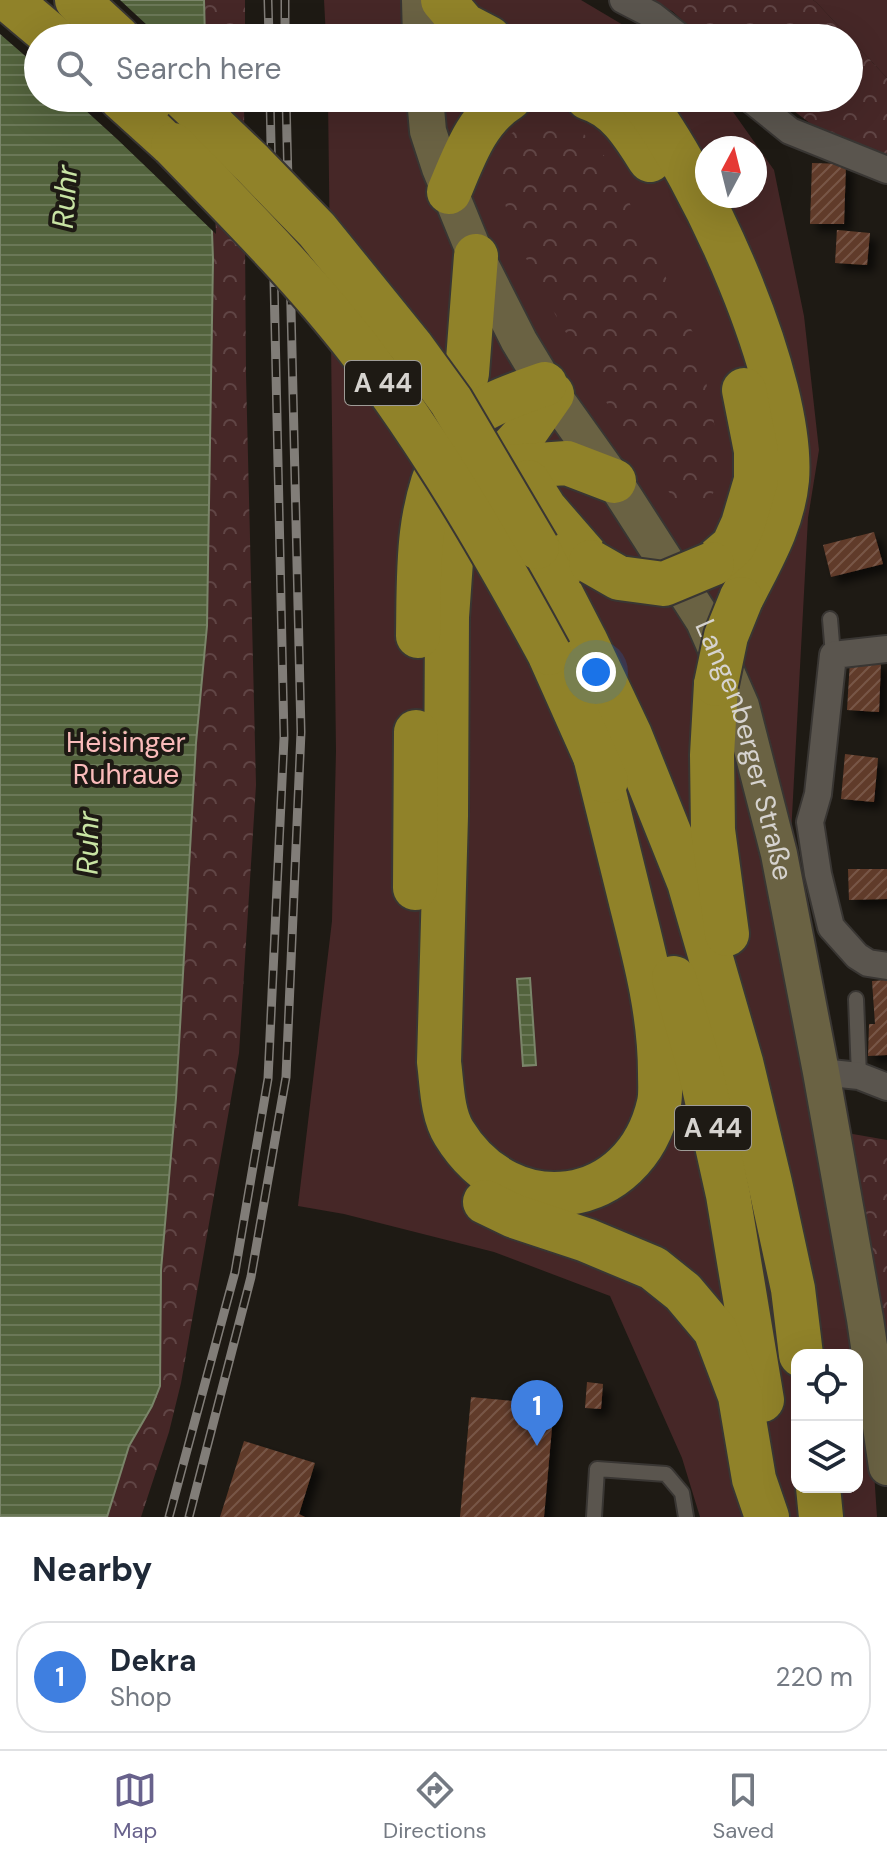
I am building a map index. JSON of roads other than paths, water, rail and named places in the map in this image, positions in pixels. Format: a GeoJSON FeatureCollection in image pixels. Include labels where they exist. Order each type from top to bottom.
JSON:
{"type":"FeatureCollection","features":[{"type":"Feature","properties":{"kind":"highway"},"geometry":{"type":"LineString","coordinates":[[9,0],[37,24]]}},
{"type":"Feature","properties":{"kind":"highway"},"geometry":{"type":"LineString","coordinates":[[77,0],[103,24]]}},
{"type":"Feature","properties":{"kind":"highway"},"geometry":{"type":"LineString","coordinates":[[443,0],[463,24]]}},
{"type":"Feature","properties":{"kind":"highway","name":"A 44"},"geometry":{"type":"LineString","coordinates":[[136,112],[173,145],[269,245],[356,347],[407,415],[511,582],[549,653],[594,752],[650,894],[700,1069],[728,1195],[767,1429],[776,1517]]}},
{"type":"Feature","properties":{"kind":"highway","name":"A 44"},"geometry":{"type":"LineString","coordinates":[[199,112],[317,230],[411,346],[537,547],[585,640],[630,735],[689,882],[741,1062],[770,1183],[793,1289],[800,1349]]}},
{"type":"Feature","properties":{"kind":"highway"},"geometry":{"type":"LineString","coordinates":[[449,192],[472,140],[490,112]]}},
{"type":"Feature","properties":{"kind":"highway"},"geometry":{"type":"LineString","coordinates":[[453,416],[528,482],[545,509],[591,562],[619,578],[664,584],[712,564],[733,546],[756,480],[756,451],[739,368],[708,281],[661,178],[630,129],[612,112]]}},
{"type":"Feature","properties":{"kind":"highway"},"geometry":{"type":"LineString","coordinates":[[651,112],[678,154],[725,247],[766,356],[788,449],[783,508],[726,636],[716,684],[712,755],[713,830],[727,934],[770,1104],[770,1183]]}},
{"type":"Feature","properties":{"kind":"highway"},"geometry":{"type":"LineString","coordinates":[[476,256],[467,373],[421,523],[419,550],[413,994],[415,1098],[423,1133],[437,1158],[461,1186],[482,1201],[653,1268],[683,1292],[715,1330],[740,1396],[754,1479],[767,1517]]}},
{"type":"Feature","properties":{"kind":"highway"},"geometry":{"type":"LineString","coordinates":[[453,416],[473,415],[496,402],[549,389]]}},
{"type":"Feature","properties":{"kind":"highway"},"geometry":{"type":"LineString","coordinates":[[549,389],[522,437],[493,468],[465,514],[452,547],[447,617],[446,816],[439,1062],[452,1131],[472,1159],[495,1178],[527,1192],[549,1195],[575,1192],[608,1180],[632,1160],[651,1132],[660,1099],[660,1033],[594,752]]}},
{"type":"Feature","properties":{"kind":"highway"},"geometry":{"type":"LineString","coordinates":[[493,468],[567,463],[614,481]]}},
{"type":"Feature","properties":{"kind":"highway"},"geometry":{"type":"LineString","coordinates":[[819,1493],[821,1517]]}},
{"type":"Feature","properties":{"kind":"street"},"geometry":{"type":"LineString","coordinates":[[420,0],[421,24]]}},
{"type":"Feature","properties":{"kind":"street"},"geometry":{"type":"LineString","coordinates":[[623,0],[663,24]]}},
{"type":"Feature","properties":{"kind":"street","name":"Langenberger Straße"},"geometry":{"type":"LineString","coordinates":[[426,112],[428,131],[449,192],[476,256],[519,341],[704,621],[741,706],[779,854],[821,1072],[865,1319],[887,1467]]}},
{"type":"Feature","properties":{"kind":"street"},"geometry":{"type":"LineString","coordinates":[[766,112],[790,131],[887,170]]}},
{"type":"Feature","properties":{"kind":"street"},"geometry":{"type":"LineString","coordinates":[[887,649],[833,655],[818,794],[810,822],[831,927],[857,956],[868,963],[887,966]]}},
{"type":"Feature","properties":{"kind":"street"},"geometry":{"type":"LineString","coordinates":[[821,1072],[859,1076],[887,1087]]}},
{"type":"Feature","properties":{"kind":"lane"},"geometry":{"type":"LineString","coordinates":[[830,619],[833,655]]}},
{"type":"Feature","properties":{"kind":"lane"},"geometry":{"type":"LineString","coordinates":[[856,999],[859,1076]]}},
{"type":"Feature","properties":{"kind":"lane"},"geometry":{"type":"LineString","coordinates":[[594,1517],[597,1469],[666,1474],[682,1493],[686,1517]]}},
{"type":"Feature","properties":{"kind":"water","name":"Heisinger Ruhraue"},"geometry":{"type":"Polygon","coordinates":[[[0,0],[204,0],[205,24],[24,24],[24,112],[208,112],[213,259],[207,626],[196,743],[176,1098],[161,1270],[160,1386],[129,1446],[107,1517],[0,1517],[0,0]]]}},
{"type":"Feature","properties":{"kind":"water"},"geometry":{"type":"Polygon","coordinates":[[[530,978],[536,1065],[523,1066],[517,979],[530,978]]]}},
{"type":"Feature","properties":{"kind":"railway"},"geometry":{"type":"LineString","coordinates":[[268,0],[269,24]]}},
{"type":"Feature","properties":{"kind":"railway"},"geometry":{"type":"LineString","coordinates":[[285,0],[285,24]]}},
{"type":"Feature","properties":{"kind":"railway"},"geometry":{"type":"LineString","coordinates":[[169,1517],[235,1272],[268,1079],[284,738],[270,112]]}},
{"type":"Feature","properties":{"kind":"railway"},"geometry":{"type":"LineString","coordinates":[[189,1517],[251,1277],[286,1077],[301,732],[286,112]]}},
{"type":"Feature","properties":{"kind":"place","name":"Dekra"},"geometry":{"type":"Point","coordinates":[537,1446]}},
{"type":"Feature","properties":{"kind":"water label","name":"Ruhr"},"geometry":{"type":"Point","coordinates":[65,197]}},
{"type":"Feature","properties":{"kind":"water label","name":"Ruhr"},"geometry":{"type":"Point","coordinates":[88,843]}}]}
